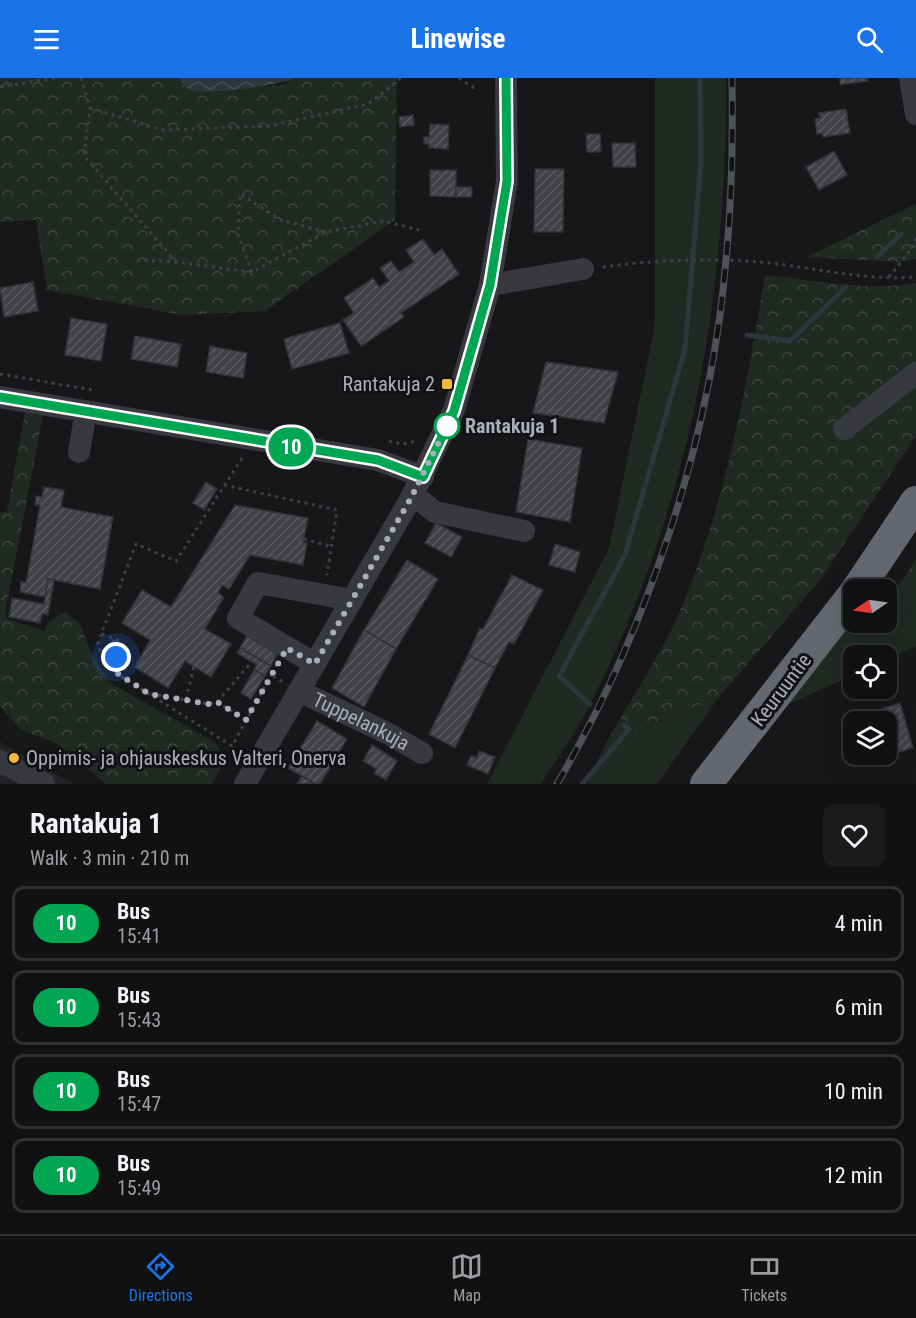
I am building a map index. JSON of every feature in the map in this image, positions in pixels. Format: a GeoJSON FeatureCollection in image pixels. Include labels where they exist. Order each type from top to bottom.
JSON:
{"type":"FeatureCollection","features":[{"type":"Feature","properties":{"kind":"highway"},"geometry":{"type":"LineString","coordinates":[[864,579],[916,502]]}},
{"type":"Feature","properties":{"kind":"highway","name":"Keuruuntie"},"geometry":{"type":"LineString","coordinates":[[706,784],[843,608]]}},
{"type":"Feature","properties":{"kind":"street"},"geometry":{"type":"LineString","coordinates":[[245,784],[257,748],[293,688],[315,664],[423,477],[454,411],[490,285],[507,181],[506,78]]}},
{"type":"Feature","properties":{"kind":"street"},"geometry":{"type":"LineString","coordinates":[[910,78],[916,114]]}},
{"type":"Feature","properties":{"kind":"street"},"geometry":{"type":"LineString","coordinates":[[490,285],[583,269]]}},
{"type":"Feature","properties":{"kind":"street"},"geometry":{"type":"LineString","coordinates":[[844,429],[916,373]]}},
{"type":"Feature","properties":{"kind":"street"},"geometry":{"type":"LineString","coordinates":[[0,397],[253,441],[378,460],[423,477]]}},
{"type":"Feature","properties":{"kind":"street"},"geometry":{"type":"LineString","coordinates":[[79,452],[86,411]]}},
{"type":"Feature","properties":{"kind":"street"},"geometry":{"type":"LineString","coordinates":[[411,498],[421,501],[435,512],[524,531]]}},
{"type":"Feature","properties":{"kind":"street"},"geometry":{"type":"LineString","coordinates":[[315,664],[238,618],[258,584],[352,600]]}},
{"type":"Feature","properties":{"kind":"street","name":"Tuppelankuja"},"geometry":{"type":"LineString","coordinates":[[293,688],[387,733],[422,753]]}},
{"type":"Feature","properties":{"kind":"street"},"geometry":{"type":"LineString","coordinates":[[0,760],[44,784]]}},
{"type":"Feature","properties":{"kind":"path"},"geometry":{"type":"LineString","coordinates":[[0,87],[56,78]]}},
{"type":"Feature","properties":{"kind":"path"},"geometry":{"type":"LineString","coordinates":[[81,78],[90,108],[84,156],[176,262]]}},
{"type":"Feature","properties":{"kind":"path"},"geometry":{"type":"LineString","coordinates":[[90,108],[163,130],[270,126],[368,104],[400,78]]}},
{"type":"Feature","properties":{"kind":"path"},"geometry":{"type":"LineString","coordinates":[[459,78],[477,90]]}},
{"type":"Feature","properties":{"kind":"path"},"geometry":{"type":"LineString","coordinates":[[252,272],[238,235],[240,195],[281,220],[326,232]]}},
{"type":"Feature","properties":{"kind":"path"},"geometry":{"type":"LineString","coordinates":[[137,260],[176,262],[252,272],[326,232],[384,221],[419,230]]}},
{"type":"Feature","properties":{"kind":"path"},"geometry":{"type":"LineString","coordinates":[[889,278],[914,246],[916,237]]}},
{"type":"Feature","properties":{"kind":"path"},"geometry":{"type":"LineString","coordinates":[[583,269],[688,261],[758,262],[889,278],[916,277]]}},
{"type":"Feature","properties":{"kind":"path"},"geometry":{"type":"LineString","coordinates":[[253,441],[176,561],[136,544],[98,643],[104,663],[111,669],[232,746],[287,648]]}},
{"type":"Feature","properties":{"kind":"path"},"geometry":{"type":"LineString","coordinates":[[224,485],[337,510],[327,576],[337,579]]}},
{"type":"Feature","properties":{"kind":"path"},"geometry":{"type":"LineString","coordinates":[[304,539],[333,547]]}},
{"type":"Feature","properties":{"kind":"path"},"geometry":{"type":"LineString","coordinates":[[102,634],[120,641],[122,646],[111,669]]}},
{"type":"Feature","properties":{"kind":"path"},"geometry":{"type":"LineString","coordinates":[[149,694],[209,704],[217,702],[256,657]]}},
{"type":"Feature","properties":{"kind":"path"},"geometry":{"type":"LineString","coordinates":[[186,699],[194,666]]}},
{"type":"Feature","properties":{"kind":"path"},"geometry":{"type":"LineString","coordinates":[[271,675],[293,688]]}},
{"type":"Feature","properties":{"kind":"path"},"geometry":{"type":"LineString","coordinates":[[217,702],[246,720]]}},
{"type":"Feature","properties":{"kind":"shaded area","name":"Oppimis- ja ohjauskeskus Valteri, Onerva"},"geometry":{"type":"Polygon","coordinates":[[[0,742],[56,774],[74,784],[0,784],[0,742]]]}},
{"type":"Feature","properties":{"kind":"green space"},"geometry":{"type":"Polygon","coordinates":[[[0,78],[178,78],[181,84],[195,91],[282,85],[297,78],[397,78],[395,220],[265,311],[182,315],[47,290],[36,220],[0,222],[0,78]]]}},
{"type":"Feature","properties":{"kind":"green space"},"geometry":{"type":"Polygon","coordinates":[[[655,78],[726,78],[725,160],[710,320],[696,399],[678,476],[654,552],[626,628],[574,734],[541,784],[487,784],[609,548],[655,325],[655,78]]]}},
{"type":"Feature","properties":{"kind":"green space"},"geometry":{"type":"Polygon","coordinates":[[[916,204],[916,259],[899,262],[807,257],[916,204]]]}},
{"type":"Feature","properties":{"kind":"green space"},"geometry":{"type":"Polygon","coordinates":[[[765,275],[860,286],[916,283],[916,436],[820,580],[719,697],[606,743],[653,664],[678,616],[709,533],[742,405],[765,275]]]}},
{"type":"Feature","properties":{"kind":"green space"},"geometry":{"type":"Polygon","coordinates":[[[25,412],[43,415],[5,614],[7,619],[44,631],[49,621],[65,612],[80,624],[90,650],[109,682],[216,743],[224,761],[212,784],[106,784],[56,743],[21,730],[0,706],[0,512],[7,512],[25,412]]]}},
{"type":"Feature","properties":{"kind":"green space"},"geometry":{"type":"Polygon","coordinates":[[[916,559],[916,588],[897,598],[897,588],[916,559]]]}},
{"type":"Feature","properties":{"kind":"green space"},"geometry":{"type":"Polygon","coordinates":[[[916,588],[916,646],[897,655],[897,645],[843,645],[843,680],[789,704],[843,631],[897,633],[897,597],[916,588]]]}},
{"type":"Feature","properties":{"kind":"green space"},"geometry":{"type":"Polygon","coordinates":[[[719,697],[657,784],[587,784],[606,743],[719,697]]]}},
{"type":"Feature","properties":{"kind":"water"},"geometry":{"type":"Polygon","coordinates":[[[178,78],[297,78],[247,88],[205,92],[190,89],[178,78]]]}},
{"type":"Feature","properties":{"kind":"building"},"geometry":{"type":"Polygon","coordinates":[[[840,78],[867,78],[868,81],[840,85],[840,78]]]}},
{"type":"Feature","properties":{"kind":"building"},"geometry":{"type":"Polygon","coordinates":[[[846,109],[850,133],[823,137],[822,133],[817,134],[815,119],[820,118],[819,113],[846,109]]]}},
{"type":"Feature","properties":{"kind":"building"},"geometry":{"type":"Polygon","coordinates":[[[413,115],[414,125],[400,127],[399,117],[413,115]]]}},
{"type":"Feature","properties":{"kind":"building"},"geometry":{"type":"Polygon","coordinates":[[[430,124],[449,125],[448,149],[429,148],[429,144],[424,144],[424,137],[429,137],[430,124]]]}},
{"type":"Feature","properties":{"kind":"building"},"geometry":{"type":"Polygon","coordinates":[[[586,134],[600,134],[601,152],[587,152],[586,134]]]}},
{"type":"Feature","properties":{"kind":"building"},"geometry":{"type":"Polygon","coordinates":[[[612,143],[635,143],[636,167],[613,167],[612,143]]]}},
{"type":"Feature","properties":{"kind":"building"},"geometry":{"type":"Polygon","coordinates":[[[834,151],[847,175],[819,190],[806,167],[834,151]]]}},
{"type":"Feature","properties":{"kind":"building"},"geometry":{"type":"Polygon","coordinates":[[[535,169],[564,169],[563,232],[534,232],[535,169]]]}},
{"type":"Feature","properties":{"kind":"building"},"geometry":{"type":"Polygon","coordinates":[[[430,170],[456,170],[456,197],[430,196],[430,170]]]}},
{"type":"Feature","properties":{"kind":"building"},"geometry":{"type":"Polygon","coordinates":[[[456,187],[472,187],[472,197],[456,197],[456,187]]]}},
{"type":"Feature","properties":{"kind":"building"},"geometry":{"type":"Polygon","coordinates":[[[423,239],[434,255],[442,249],[459,274],[401,313],[404,317],[361,346],[343,320],[354,313],[344,298],[373,278],[379,287],[389,281],[380,268],[391,261],[399,272],[414,262],[406,250],[423,239]]]}},
{"type":"Feature","properties":{"kind":"building"},"geometry":{"type":"Polygon","coordinates":[[[33,282],[38,311],[4,317],[0,288],[33,282]]]}},
{"type":"Feature","properties":{"kind":"building"},"geometry":{"type":"Polygon","coordinates":[[[71,318],[107,324],[101,361],[65,355],[71,318]]]}},
{"type":"Feature","properties":{"kind":"building"},"geometry":{"type":"Polygon","coordinates":[[[340,323],[349,353],[292,369],[284,339],[340,323]]]}},
{"type":"Feature","properties":{"kind":"building"},"geometry":{"type":"Polygon","coordinates":[[[135,336],[181,344],[177,367],[131,359],[135,336]]]}},
{"type":"Feature","properties":{"kind":"building"},"geometry":{"type":"Polygon","coordinates":[[[210,346],[247,353],[243,378],[206,372],[210,346]]]}},
{"type":"Feature","properties":{"kind":"building"},"geometry":{"type":"Polygon","coordinates":[[[546,362],[618,372],[604,423],[533,413],[546,362]]]}},
{"type":"Feature","properties":{"kind":"building"},"geometry":{"type":"Polygon","coordinates":[[[528,439],[582,448],[570,522],[516,512],[528,439]]]}},
{"type":"Feature","properties":{"kind":"building"},"geometry":{"type":"Polygon","coordinates":[[[206,482],[217,489],[204,510],[193,503],[206,482]]]}},
{"type":"Feature","properties":{"kind":"building"},"geometry":{"type":"Polygon","coordinates":[[[44,487],[64,490],[61,507],[113,517],[100,589],[48,579],[45,597],[20,592],[21,582],[26,583],[40,505],[35,505],[36,496],[42,497],[44,487]]]}},
{"type":"Feature","properties":{"kind":"building"},"geometry":{"type":"Polygon","coordinates":[[[235,505],[308,518],[303,542],[307,543],[303,565],[250,555],[229,589],[222,585],[218,593],[224,597],[205,629],[231,644],[211,677],[185,661],[168,688],[135,667],[150,640],[122,623],[142,590],[171,607],[235,505]]]}},
{"type":"Feature","properties":{"kind":"building"},"geometry":{"type":"Polygon","coordinates":[[[436,523],[462,537],[451,557],[425,543],[436,523]]]}},
{"type":"Feature","properties":{"kind":"building"},"geometry":{"type":"Polygon","coordinates":[[[555,544],[580,552],[575,572],[549,565],[555,544]]]}},
{"type":"Feature","properties":{"kind":"building"},"geometry":{"type":"Polygon","coordinates":[[[407,560],[438,579],[396,649],[364,630],[407,560]]]}},
{"type":"Feature","properties":{"kind":"building"},"geometry":{"type":"Polygon","coordinates":[[[512,575],[543,590],[514,644],[509,642],[495,668],[468,655],[480,628],[483,629],[512,575]]]}},
{"type":"Feature","properties":{"kind":"building"},"geometry":{"type":"Polygon","coordinates":[[[48,579],[54,580],[48,615],[42,614],[40,623],[9,617],[12,598],[44,604],[48,579]]]}},
{"type":"Feature","properties":{"kind":"building"},"geometry":{"type":"Polygon","coordinates":[[[364,630],[396,649],[364,707],[332,688],[364,630]]]}},
{"type":"Feature","properties":{"kind":"building"},"geometry":{"type":"Polygon","coordinates":[[[247,636],[277,654],[271,666],[240,648],[247,636]]]}},
{"type":"Feature","properties":{"kind":"building"},"geometry":{"type":"Polygon","coordinates":[[[113,640],[118,642],[119,647],[115,651],[110,649],[109,644],[113,640]]]}},
{"type":"Feature","properties":{"kind":"building"},"geometry":{"type":"Polygon","coordinates":[[[240,648],[271,666],[265,676],[254,670],[257,665],[237,653],[240,648]]]}},
{"type":"Feature","properties":{"kind":"building"},"geometry":{"type":"Polygon","coordinates":[[[468,655],[495,668],[455,748],[429,734],[468,655]]]}},
{"type":"Feature","properties":{"kind":"building"},"geometry":{"type":"Polygon","coordinates":[[[254,670],[265,676],[251,699],[241,693],[254,670]]]}},
{"type":"Feature","properties":{"kind":"building"},"geometry":{"type":"Polygon","coordinates":[[[900,703],[913,748],[897,753],[897,711],[875,711],[900,703]]]}},
{"type":"Feature","properties":{"kind":"building"},"geometry":{"type":"Polygon","coordinates":[[[317,721],[347,739],[320,784],[315,784],[288,768],[317,721]]]}},
{"type":"Feature","properties":{"kind":"building"},"geometry":{"type":"Polygon","coordinates":[[[372,745],[397,761],[386,780],[374,773],[377,769],[363,761],[372,745]]]}},
{"type":"Feature","properties":{"kind":"building"},"geometry":{"type":"Polygon","coordinates":[[[479,751],[495,757],[488,774],[467,765],[471,756],[477,758],[479,751]]]}},
{"type":"Feature","properties":{"kind":"building"},"geometry":{"type":"Polygon","coordinates":[[[302,776],[315,784],[297,784],[302,776]]]}},
{"type":"Feature","properties":{"kind":"waterway"},"geometry":{"type":"LineString","coordinates":[[590,704],[559,676],[625,555],[685,349],[701,162],[700,78]]}},
{"type":"Feature","properties":{"kind":"waterway"},"geometry":{"type":"LineString","coordinates":[[877,257],[901,234]]}},
{"type":"Feature","properties":{"kind":"waterway"},"geometry":{"type":"LineString","coordinates":[[747,335],[790,341],[846,287]]}},
{"type":"Feature","properties":{"kind":"waterway"},"geometry":{"type":"LineString","coordinates":[[582,784],[629,729],[624,725]]}},
{"type":"Feature","properties":{"kind":"railway"},"geometry":{"type":"LineString","coordinates":[[557,784],[620,662],[647,597],[690,464],[706,396],[718,328],[726,260],[732,169],[732,78]]}},
{"type":"Feature","properties":{"kind":"bus line","name":"10"},"geometry":{"type":"LineString","coordinates":[[0,397],[253,441],[378,460],[423,477],[454,411],[490,285],[507,181],[506,78]]}},
{"type":"Feature","properties":{"kind":"place","name":"Rantakuja 2"},"geometry":{"type":"Point","coordinates":[447,384]}},
{"type":"Feature","properties":{"kind":"place","name":"Rantakuja 1"},"geometry":{"type":"Point","coordinates":[447,426]}},
{"type":"Feature","properties":{"kind":"place","name":"Oppimis- ja ohjauskeskus Valteri, Onerva"},"geometry":{"type":"Point","coordinates":[14,758]}},
{"type":"Feature","properties":{"kind":"route"},"geometry":{"type":"LineString","coordinates":[[116,657],[111,669],[149,694],[209,704],[217,702],[246,720],[287,648],[315,664],[423,477],[447,426]]}}]}
